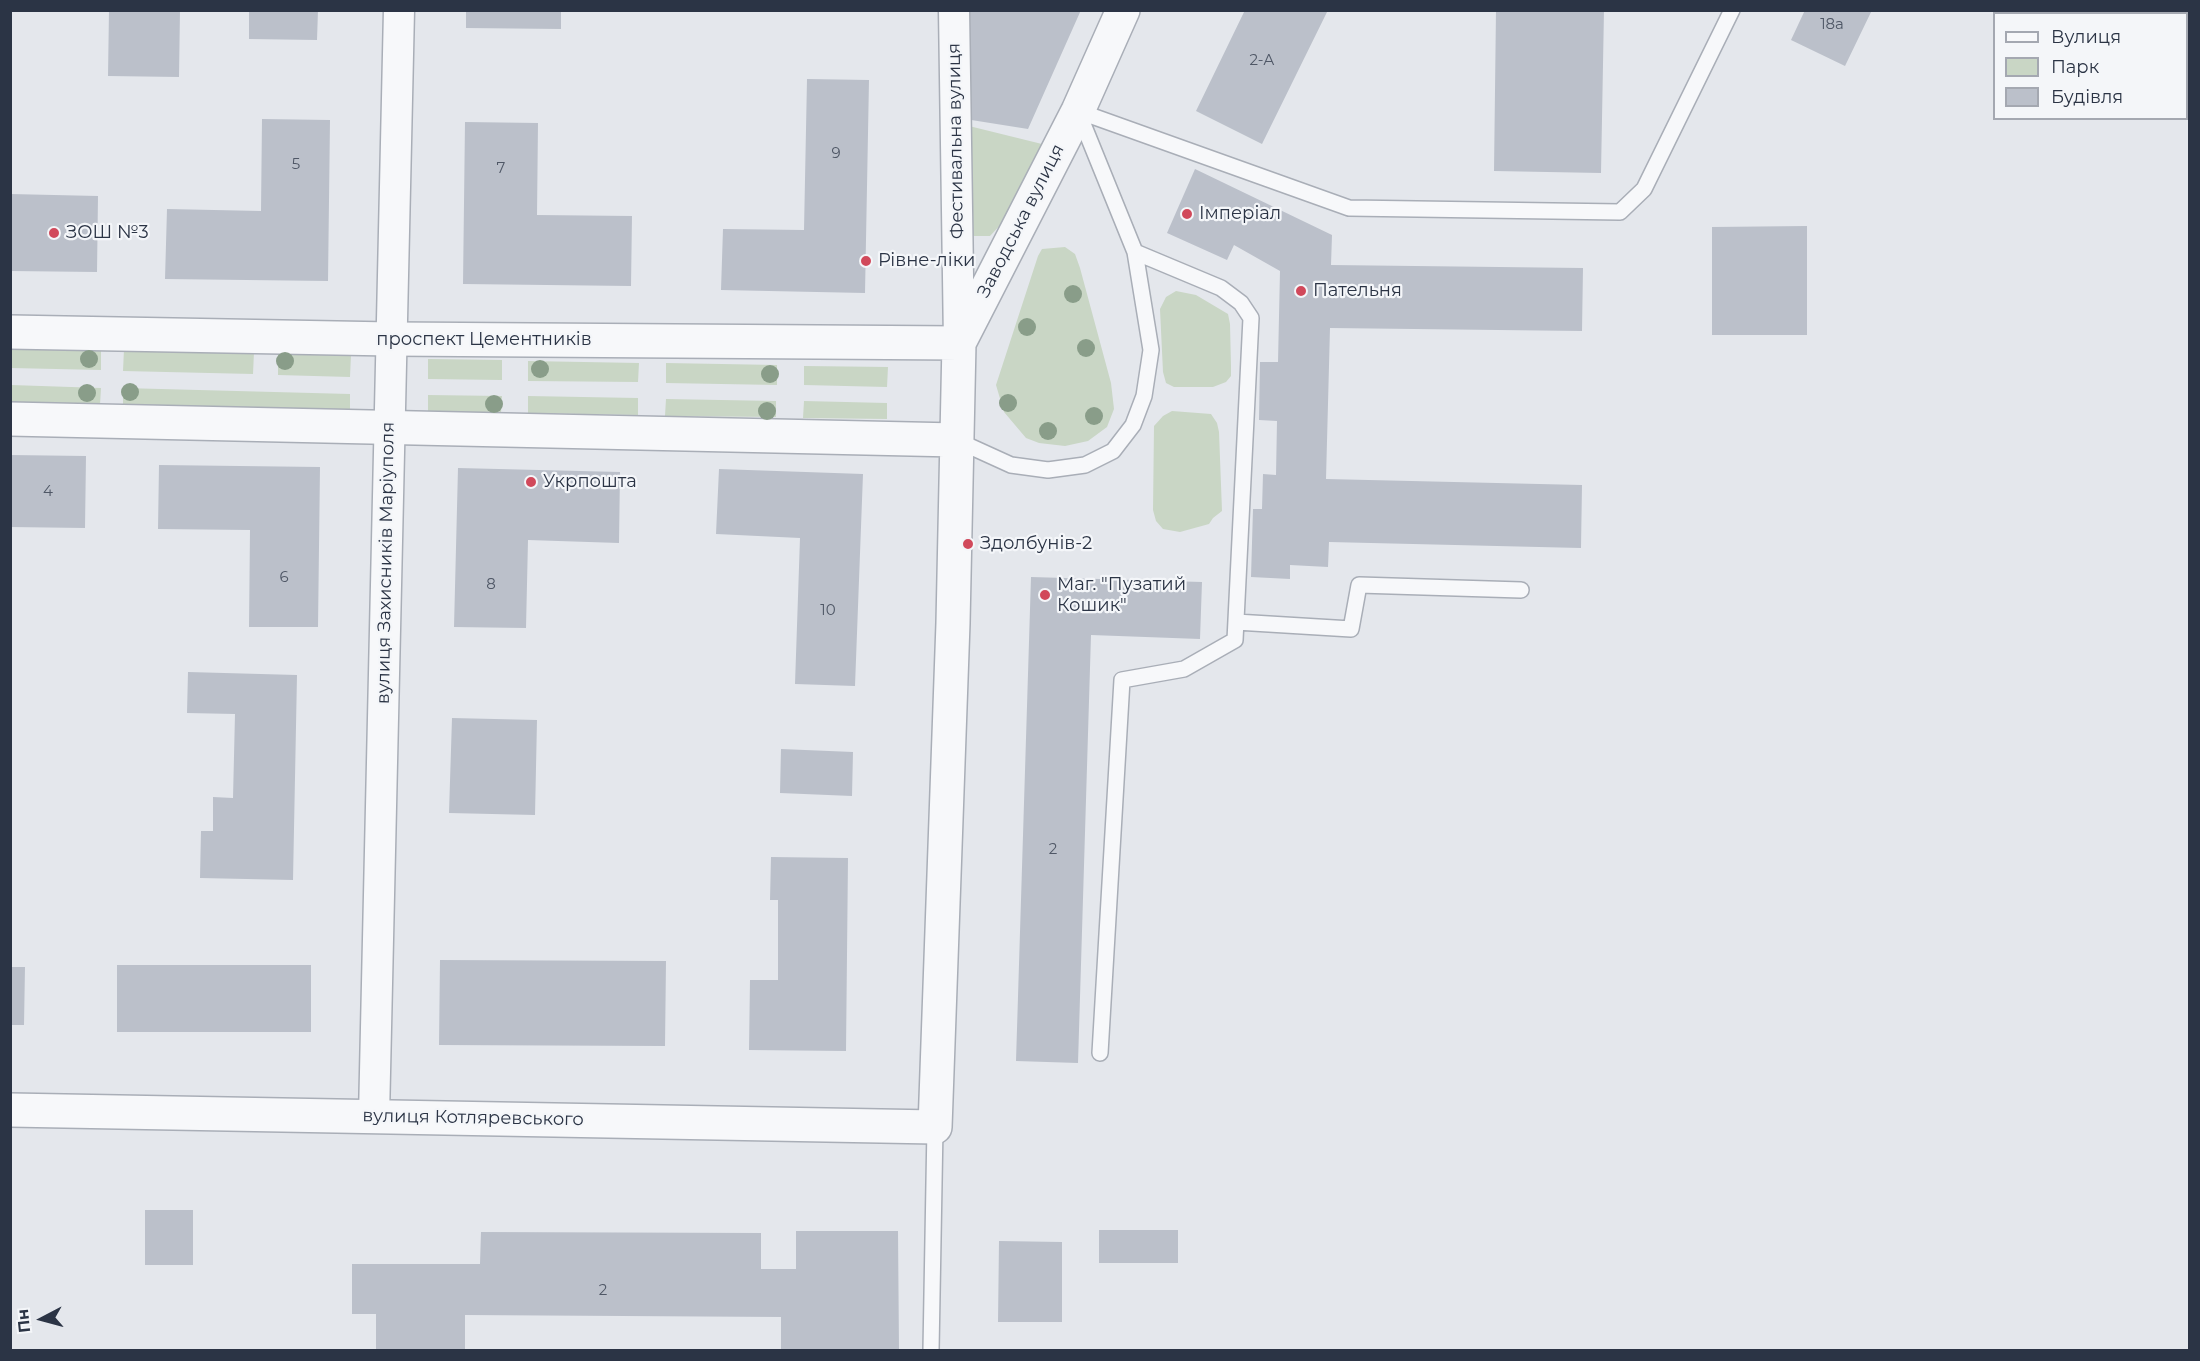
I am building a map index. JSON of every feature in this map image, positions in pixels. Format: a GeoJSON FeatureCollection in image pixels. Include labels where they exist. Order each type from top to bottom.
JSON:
{"type":"FeatureCollection","features":[{"type":"Feature","properties":{"kind":"street","name":"вулиця Захисників Маріуполя"},"geometry":{"type":"LineString","coordinates":[[374,1116],[399,10]]}},
{"type":"Feature","properties":{"kind":"street","name":"Фестивальна вулиця"},"geometry":{"type":"LineString","coordinates":[[954,10],[958,343]]}},
{"type":"Feature","properties":{"kind":"street","name":"Заводська вулиця"},"geometry":{"type":"LineString","coordinates":[[935,1127],[953,623],[958,343],[1078,111],[1123,10]]}},
{"type":"Feature","properties":{"kind":"street","name":"проспект Цементників"},"geometry":{"type":"LineString","coordinates":[[10,332],[391,339],[958,343]]}},
{"type":"Feature","properties":{"kind":"street"},"geometry":{"type":"LineString","coordinates":[[10,419],[956,440]]}},
{"type":"Feature","properties":{"kind":"street","name":"вулиця Котляревського"},"geometry":{"type":"LineString","coordinates":[[10,1110],[935,1127]]}},
{"type":"Feature","properties":{"kind":"lane"},"geometry":{"type":"LineString","coordinates":[[1078,111],[1349,208],[1620,212],[1644,189],[1732,10]]}},
{"type":"Feature","properties":{"kind":"lane"},"geometry":{"type":"LineString","coordinates":[[956,440],[1011,465],[1048,470],[1085,465],[1113,451],[1133,425],[1144,396],[1151,350],[1135,252],[1078,111]]}},
{"type":"Feature","properties":{"kind":"lane"},"geometry":{"type":"LineString","coordinates":[[1100,1053],[1122,680],[1184,669],[1234,640],[1251,318],[1241,303],[1221,288],[1135,252]]}},
{"type":"Feature","properties":{"kind":"lane"},"geometry":{"type":"LineString","coordinates":[[1236,622],[1351,629],[1359,585],[1521,590]]}},
{"type":"Feature","properties":{"kind":"lane"},"geometry":{"type":"LineString","coordinates":[[931,1350],[935,1127]]}},
{"type":"Feature","properties":{"kind":"green space"},"geometry":{"type":"Polygon","coordinates":[[[969,126],[1046,145],[1006,219],[990,236],[974,236],[967,224],[969,126]]]}},
{"type":"Feature","properties":{"kind":"green space"},"geometry":{"type":"Polygon","coordinates":[[[1065,247],[1075,254],[1080,268],[1111,383],[1114,409],[1107,427],[1088,441],[1065,446],[1039,443],[1026,438],[1004,412],[996,385],[1038,256],[1042,249],[1065,247]]]}},
{"type":"Feature","properties":{"kind":"green space"},"geometry":{"type":"Polygon","coordinates":[[[1176,291],[1196,295],[1228,314],[1231,376],[1226,382],[1213,387],[1174,387],[1166,383],[1163,372],[1160,309],[1166,297],[1176,291]]]}},
{"type":"Feature","properties":{"kind":"green space"},"geometry":{"type":"Polygon","coordinates":[[[11,346],[101,349],[101,370],[11,368],[11,346]]]}},
{"type":"Feature","properties":{"kind":"green space"},"geometry":{"type":"Polygon","coordinates":[[[124,349],[254,352],[253,374],[123,371],[124,349]]]}},
{"type":"Feature","properties":{"kind":"green space"},"geometry":{"type":"Polygon","coordinates":[[[278,353],[351,355],[350,377],[278,375],[278,353]]]}},
{"type":"Feature","properties":{"kind":"green space"},"geometry":{"type":"Polygon","coordinates":[[[428,359],[502,360],[502,380],[428,379],[428,359]]]}},
{"type":"Feature","properties":{"kind":"green space"},"geometry":{"type":"Polygon","coordinates":[[[528,361],[639,363],[638,382],[528,381],[528,361]]]}},
{"type":"Feature","properties":{"kind":"green space"},"geometry":{"type":"Polygon","coordinates":[[[666,363],[777,365],[777,385],[666,383],[666,363]]]}},
{"type":"Feature","properties":{"kind":"green space"},"geometry":{"type":"Polygon","coordinates":[[[804,366],[888,367],[887,387],[804,385],[804,366]]]}},
{"type":"Feature","properties":{"kind":"green space"},"geometry":{"type":"Polygon","coordinates":[[[11,385],[101,388],[100,405],[11,403],[11,385]]]}},
{"type":"Feature","properties":{"kind":"green space"},"geometry":{"type":"Polygon","coordinates":[[[123,388],[350,394],[350,412],[123,405],[123,388]]]}},
{"type":"Feature","properties":{"kind":"green space"},"geometry":{"type":"Polygon","coordinates":[[[428,395],[502,396],[501,413],[428,411],[428,395]]]}},
{"type":"Feature","properties":{"kind":"green space"},"geometry":{"type":"Polygon","coordinates":[[[528,396],[638,398],[638,415],[528,413],[528,396]]]}},
{"type":"Feature","properties":{"kind":"green space"},"geometry":{"type":"Polygon","coordinates":[[[666,399],[776,401],[776,417],[665,416],[666,399]]]}},
{"type":"Feature","properties":{"kind":"green space"},"geometry":{"type":"Polygon","coordinates":[[[804,401],[887,403],[887,419],[803,418],[804,401]]]}},
{"type":"Feature","properties":{"kind":"green space"},"geometry":{"type":"Polygon","coordinates":[[[1172,411],[1211,414],[1217,423],[1219,432],[1222,511],[1209,524],[1180,532],[1163,529],[1156,521],[1153,510],[1154,426],[1163,416],[1172,411]]]}},
{"type":"Feature","properties":{"kind":"building"},"geometry":{"type":"Polygon","coordinates":[[[109,10],[180,10],[179,77],[108,76],[109,10]]]}},
{"type":"Feature","properties":{"kind":"building"},"geometry":{"type":"Polygon","coordinates":[[[249,10],[318,10],[317,40],[249,39],[249,10]]]}},
{"type":"Feature","properties":{"kind":"building"},"geometry":{"type":"Polygon","coordinates":[[[466,10],[561,10],[561,29],[466,28],[466,10]]]}},
{"type":"Feature","properties":{"kind":"building"},"geometry":{"type":"Polygon","coordinates":[[[968,10],[1081,10],[1028,129],[965,119],[968,10]]]}},
{"type":"Feature","properties":{"kind":"building"},"geometry":{"type":"Polygon","coordinates":[[[1245,10],[1328,10],[1262,144],[1196,111],[1245,10]]]}},
{"type":"Feature","properties":{"kind":"building"},"geometry":{"type":"Polygon","coordinates":[[[1496,10],[1604,10],[1601,173],[1494,171],[1496,10]]]}},
{"type":"Feature","properties":{"kind":"building"},"geometry":{"type":"Polygon","coordinates":[[[1805,10],[1872,10],[1845,66],[1791,40],[1805,10]]]}},
{"type":"Feature","properties":{"kind":"building"},"geometry":{"type":"Polygon","coordinates":[[[807,79],[869,80],[865,293],[721,290],[723,229],[804,230],[807,79]]]}},
{"type":"Feature","properties":{"kind":"building"},"geometry":{"type":"Polygon","coordinates":[[[262,119],[330,120],[328,281],[165,279],[167,209],[261,211],[262,119]]]}},
{"type":"Feature","properties":{"kind":"building"},"geometry":{"type":"Polygon","coordinates":[[[465,122],[538,123],[537,215],[632,216],[631,286],[463,284],[465,122]]]}},
{"type":"Feature","properties":{"kind":"building"},"geometry":{"type":"Polygon","coordinates":[[[1195,169],[1332,235],[1331,265],[1583,268],[1582,331],[1330,328],[1326,479],[1582,485],[1581,548],[1329,542],[1328,567],[1290,565],[1290,579],[1251,577],[1253,509],[1262,509],[1263,474],[1276,475],[1277,421],[1259,420],[1260,362],[1278,362],[1280,271],[1234,245],[1227,260],[1167,233],[1195,169]]]}},
{"type":"Feature","properties":{"kind":"building","name":"ЗОШ №3"},"geometry":{"type":"Polygon","coordinates":[[[10,194],[98,196],[97,272],[10,271],[10,194]]]}},
{"type":"Feature","properties":{"kind":"building"},"geometry":{"type":"Polygon","coordinates":[[[1807,226],[1807,335],[1712,335],[1712,227],[1807,226]]]}},
{"type":"Feature","properties":{"kind":"building"},"geometry":{"type":"Polygon","coordinates":[[[10,455],[86,456],[85,528],[10,527],[10,455]]]}},
{"type":"Feature","properties":{"kind":"building"},"geometry":{"type":"Polygon","coordinates":[[[159,465],[320,467],[318,627],[249,627],[250,530],[158,529],[159,465]]]}},
{"type":"Feature","properties":{"kind":"building"},"geometry":{"type":"Polygon","coordinates":[[[458,468],[620,472],[619,543],[528,540],[526,628],[454,627],[458,468]]]}},
{"type":"Feature","properties":{"kind":"building"},"geometry":{"type":"Polygon","coordinates":[[[719,469],[863,474],[855,686],[795,684],[800,538],[716,534],[719,469]]]}},
{"type":"Feature","properties":{"kind":"building"},"geometry":{"type":"Polygon","coordinates":[[[1031,577],[1202,582],[1200,639],[1091,635],[1078,1063],[1016,1061],[1031,577]]]}},
{"type":"Feature","properties":{"kind":"building"},"geometry":{"type":"Polygon","coordinates":[[[188,672],[297,675],[293,880],[200,878],[201,831],[213,831],[213,797],[233,798],[235,714],[187,713],[188,672]]]}},
{"type":"Feature","properties":{"kind":"building"},"geometry":{"type":"Polygon","coordinates":[[[452,718],[537,720],[535,815],[449,813],[452,718]]]}},
{"type":"Feature","properties":{"kind":"building"},"geometry":{"type":"Polygon","coordinates":[[[781,749],[853,752],[852,796],[780,793],[781,749]]]}},
{"type":"Feature","properties":{"kind":"building"},"geometry":{"type":"Polygon","coordinates":[[[771,857],[848,858],[846,1051],[749,1050],[750,980],[778,980],[778,900],[770,900],[771,857]]]}},
{"type":"Feature","properties":{"kind":"building"},"geometry":{"type":"Polygon","coordinates":[[[440,960],[666,961],[665,1046],[439,1045],[440,960]]]}},
{"type":"Feature","properties":{"kind":"building"},"geometry":{"type":"Polygon","coordinates":[[[117,965],[311,965],[311,1032],[117,1032],[117,965]]]}},
{"type":"Feature","properties":{"kind":"building"},"geometry":{"type":"Polygon","coordinates":[[[10,967],[25,967],[24,1025],[10,1025],[10,967]]]}},
{"type":"Feature","properties":{"kind":"building"},"geometry":{"type":"Polygon","coordinates":[[[145,1210],[193,1210],[193,1265],[145,1265],[145,1210]]]}},
{"type":"Feature","properties":{"kind":"building"},"geometry":{"type":"Polygon","coordinates":[[[1099,1230],[1178,1230],[1178,1263],[1099,1263],[1099,1230]]]}},
{"type":"Feature","properties":{"kind":"building"},"geometry":{"type":"Polygon","coordinates":[[[796,1231],[898,1231],[899,1350],[781,1350],[781,1317],[465,1315],[465,1350],[376,1350],[376,1314],[352,1314],[352,1264],[480,1264],[481,1232],[761,1233],[761,1269],[796,1269],[796,1231]]]}},
{"type":"Feature","properties":{"kind":"building"},"geometry":{"type":"Polygon","coordinates":[[[999,1241],[1062,1242],[1062,1322],[998,1322],[999,1241]]]}},
{"type":"Feature","properties":{"kind":"place","name":"Імперіал"},"geometry":{"type":"Point","coordinates":[1187,214]}},
{"type":"Feature","properties":{"kind":"place","name":"ЗОШ №3"},"geometry":{"type":"Point","coordinates":[54,233]}},
{"type":"Feature","properties":{"kind":"place","name":"Рівне-ліки"},"geometry":{"type":"Point","coordinates":[866,261]}},
{"type":"Feature","properties":{"kind":"place","name":"Пательня"},"geometry":{"type":"Point","coordinates":[1301,291]}},
{"type":"Feature","properties":{"kind":"place","name":"Укрпошта"},"geometry":{"type":"Point","coordinates":[531,482]}},
{"type":"Feature","properties":{"kind":"place","name":"Здолбунів-2"},"geometry":{"type":"Point","coordinates":[968,544]}},
{"type":"Feature","properties":{"kind":"place","name":"Маг. \"Пузатий Кошик\""},"geometry":{"type":"Point","coordinates":[1045,595]}}]}
